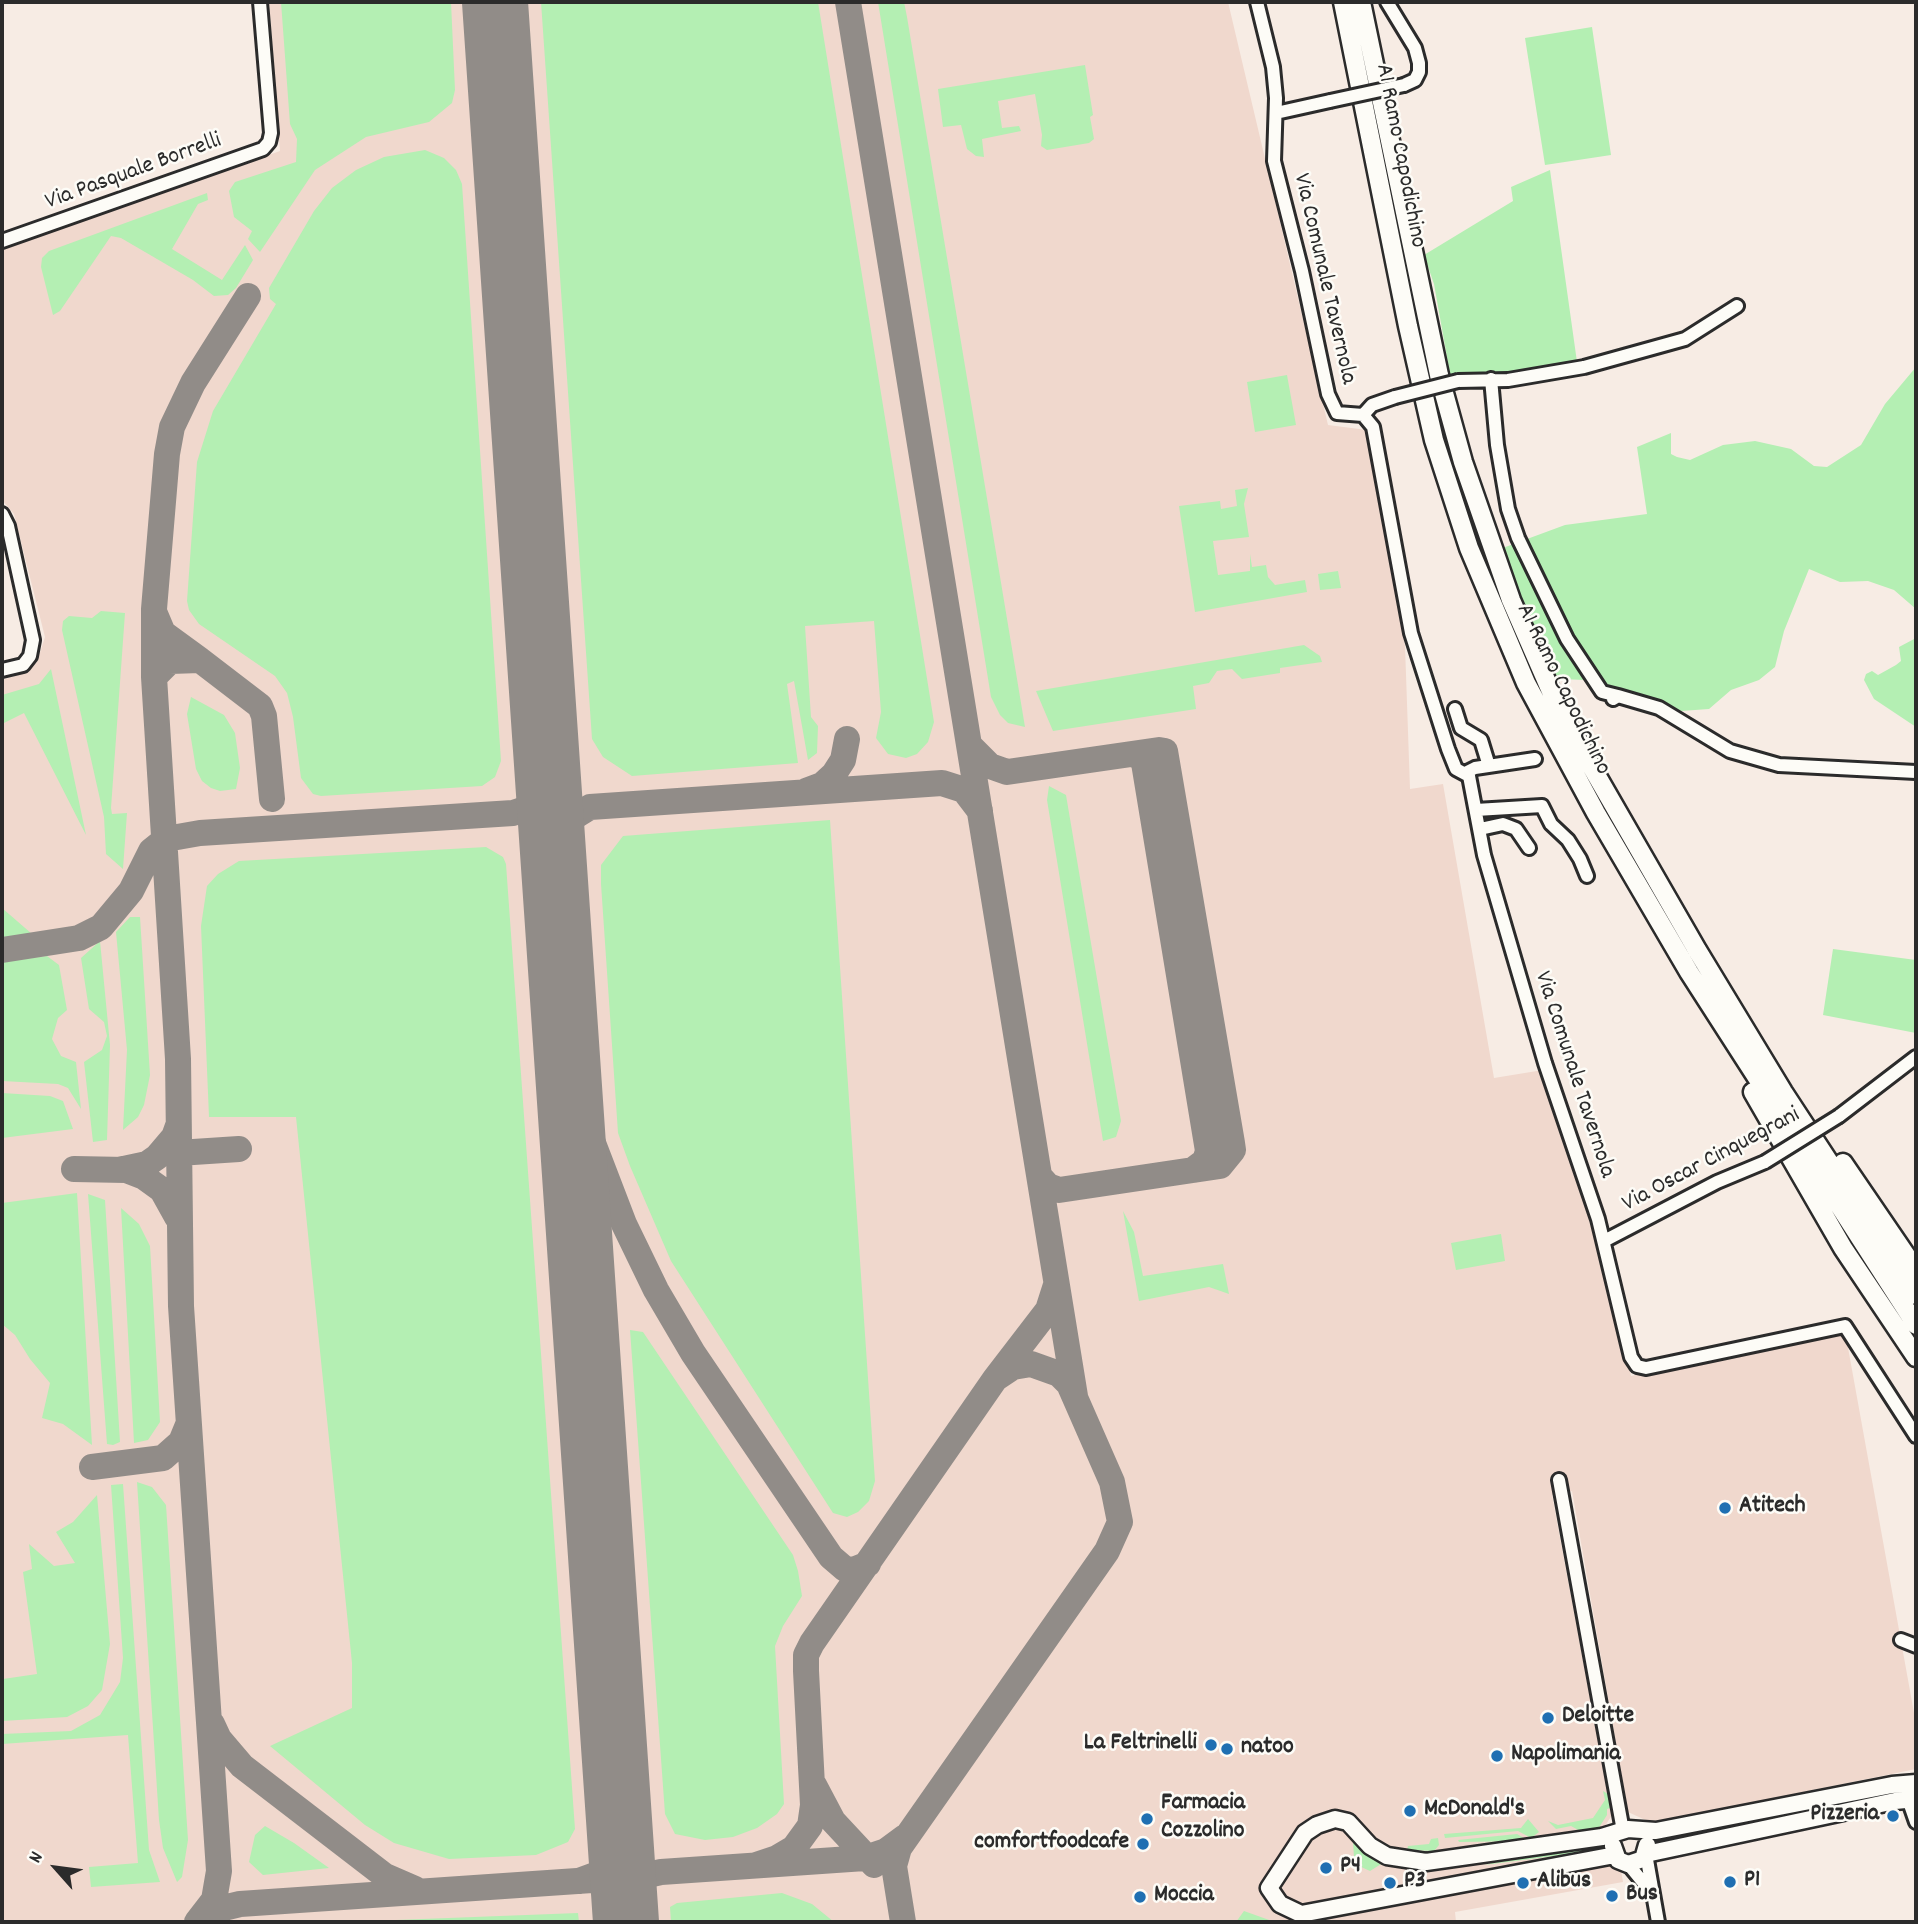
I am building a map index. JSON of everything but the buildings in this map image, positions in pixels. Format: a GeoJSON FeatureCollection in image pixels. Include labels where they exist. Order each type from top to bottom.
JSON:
{"type":"FeatureCollection","features":[{"type":"Feature","properties":{"kind":"highway"},"geometry":{"type":"LineString","coordinates":[[1332,2],[1387,220]]}},
{"type":"Feature","properties":{"kind":"highway","name":"A1 Ramo Capodichino"},"geometry":{"type":"LineString","coordinates":[[1343,2],[1434,440],[1469,548],[1526,683],[1596,813],[1738,1050],[1916,1325]]}},
{"type":"Feature","properties":{"kind":"highway","name":"A1 Ramo Capodichino"},"geometry":{"type":"LineString","coordinates":[[1361,2],[1439,375],[1463,462],[1511,600],[1560,712],[1783,1092],[1916,1295]]}},
{"type":"Feature","properties":{"kind":"highway"},"geometry":{"type":"LineString","coordinates":[[1738,1050],[1750,1087],[1798,1172],[1843,1248],[1916,1357]]}},
{"type":"Feature","properties":{"kind":"highway"},"geometry":{"type":"LineString","coordinates":[[1783,1092],[1808,1117],[1858,1184],[1916,1270]]}},
{"type":"Feature","properties":{"kind":"main road"},"geometry":{"type":"LineString","coordinates":[[1912,1799],[1646,1854],[1639,1862],[1621,1860],[1301,1914],[1287,1909],[1269,1888],[1305,1833],[1317,1825],[1335,1819],[1348,1822],[1376,1851],[1416,1862],[1626,1832],[1656,1831],[1892,1785],[1916,1783]]}},
{"type":"Feature","properties":{"kind":"main road"},"geometry":{"type":"LineString","coordinates":[[1626,1832],[1646,1839],[1646,1854]]}},
{"type":"Feature","properties":{"kind":"main road"},"geometry":{"type":"LineString","coordinates":[[1621,1860],[1613,1844],[1626,1832]]}},
{"type":"Feature","properties":{"kind":"street","name":"Via Pasquale Borrelli"},"geometry":{"type":"LineString","coordinates":[[2,241],[263,149],[269,142],[271,133],[260,2]]}},
{"type":"Feature","properties":{"kind":"street","name":"Via Comunale Tavernola"},"geometry":{"type":"LineString","coordinates":[[1257,2],[1273,67],[1276,113],[1274,161],[1302,271],[1328,394],[1337,413],[1363,415],[1373,427],[1411,633],[1456,769],[1469,776],[1484,855],[1545,1063],[1604,1241],[1631,1357],[1637,1366],[1646,1368],[1845,1326],[1916,1436]]}},
{"type":"Feature","properties":{"kind":"street"},"geometry":{"type":"LineString","coordinates":[[1276,113],[1404,85],[1415,80],[1419,63],[1415,48],[1387,2]]}},
{"type":"Feature","properties":{"kind":"street"},"geometry":{"type":"LineString","coordinates":[[1363,415],[1372,405],[1458,381],[1508,380],[1584,367],[1685,339],[1737,306]]}},
{"type":"Feature","properties":{"kind":"street"},"geometry":{"type":"LineString","coordinates":[[1491,379],[1497,445],[1508,509],[1518,538],[1567,639],[1602,692],[1659,708],[1730,751],[1779,765],[1916,772]]}},
{"type":"Feature","properties":{"kind":"street"},"geometry":{"type":"LineString","coordinates":[[2,514],[8,526],[33,640],[30,656],[23,664],[2,670]]}},
{"type":"Feature","properties":{"kind":"street"},"geometry":{"type":"LineString","coordinates":[[1455,709],[1461,728],[1481,740],[1489,766]]}},
{"type":"Feature","properties":{"kind":"street"},"geometry":{"type":"LineString","coordinates":[[1465,773],[1489,766],[1535,759]]}},
{"type":"Feature","properties":{"kind":"street"},"geometry":{"type":"LineString","coordinates":[[1476,810],[1542,806],[1551,824],[1574,850],[1587,876]]}},
{"type":"Feature","properties":{"kind":"street"},"geometry":{"type":"LineString","coordinates":[[1480,829],[1503,824],[1509,826],[1516,829],[1529,848]]}},
{"type":"Feature","properties":{"kind":"street","name":"Via Oscar Cinquegrani"},"geometry":{"type":"LineString","coordinates":[[1604,1241],[1717,1182],[1765,1162],[1839,1116],[1916,1057]]}},
{"type":"Feature","properties":{"kind":"street"},"geometry":{"type":"LineString","coordinates":[[1559,1480],[1626,1832]]}},
{"type":"Feature","properties":{"kind":"street"},"geometry":{"type":"LineString","coordinates":[[1901,1640],[1916,1646]]}},
{"type":"Feature","properties":{"kind":"street"},"geometry":{"type":"LineString","coordinates":[[1912,1799],[1916,1822]]}},
{"type":"Feature","properties":{"kind":"street"},"geometry":{"type":"LineString","coordinates":[[1646,1854],[1658,1922]]}},
{"type":"Feature","properties":{"kind":"street"},"geometry":{"type":"LineString","coordinates":[[1621,1860],[1653,1895]]}},
{"type":"Feature","properties":{"kind":"shaded area"},"geometry":{"type":"Polygon","coordinates":[[[269,2],[1228,2],[1328,425],[1367,430],[1405,646],[1410,789],[1443,784],[1494,1078],[1543,1070],[1598,1229],[1631,1376],[1845,1331],[1916,1724],[1916,1769],[1652,1823],[1628,1812],[1572,1491],[1552,1495],[1612,1815],[1601,1832],[1601,1847],[1606,1860],[1621,1870],[1623,1882],[1455,1912],[1456,1922],[2,1922],[2,680],[28,672],[37,662],[45,637],[14,514],[2,500],[2,250],[280,151],[269,2]]]}},
{"type":"Feature","properties":{"kind":"green space"},"geometry":{"type":"Polygon","coordinates":[[[281,2],[451,2],[455,90],[452,103],[429,122],[366,137],[315,170],[260,252],[248,239],[252,231],[234,217],[229,191],[235,182],[296,162],[297,139],[290,124],[281,2]]]}},
{"type":"Feature","properties":{"kind":"green space"},"geometry":{"type":"Polygon","coordinates":[[[541,2],[818,2],[934,722],[928,742],[917,754],[906,758],[888,754],[876,738],[881,712],[874,621],[805,626],[811,717],[818,726],[817,753],[808,760],[794,681],[787,684],[798,763],[632,776],[603,757],[592,739],[541,2]]]}},
{"type":"Feature","properties":{"kind":"green space"},"geometry":{"type":"Polygon","coordinates":[[[878,2],[904,2],[1025,727],[1008,723],[1000,715],[991,697],[878,2]]]}},
{"type":"Feature","properties":{"kind":"green space"},"geometry":{"type":"Polygon","coordinates":[[[1592,27],[1611,155],[1545,165],[1525,38],[1592,27]]]}},
{"type":"Feature","properties":{"kind":"green space"},"geometry":{"type":"Polygon","coordinates":[[[1085,65],[1093,115],[1090,117],[1094,139],[1089,143],[1047,150],[1041,146],[1042,135],[1035,94],[998,101],[1002,128],[1019,126],[1021,131],[982,139],[984,157],[976,156],[967,149],[961,125],[943,127],[938,89],[1085,65]]]}},
{"type":"Feature","properties":{"kind":"green space"},"geometry":{"type":"Polygon","coordinates":[[[425,150],[444,158],[456,170],[462,184],[501,761],[495,777],[482,786],[321,796],[313,794],[301,778],[287,693],[275,676],[199,624],[189,610],[187,601],[197,462],[213,411],[276,304],[270,299],[269,288],[314,211],[332,188],[356,170],[384,157],[425,150]]]}},
{"type":"Feature","properties":{"kind":"green space"},"geometry":{"type":"Polygon","coordinates":[[[1550,170],[1577,362],[1510,373],[1450,374],[1434,284],[1424,255],[1513,201],[1511,187],[1550,170]]]}},
{"type":"Feature","properties":{"kind":"green space"},"geometry":{"type":"Polygon","coordinates":[[[207,193],[208,200],[198,204],[172,249],[222,280],[245,245],[253,260],[236,288],[228,295],[214,296],[193,280],[121,238],[111,236],[60,311],[53,315],[41,267],[42,258],[49,251],[207,193]]]}},
{"type":"Feature","properties":{"kind":"green space"},"geometry":{"type":"Polygon","coordinates":[[[1916,367],[1916,609],[1894,590],[1868,581],[1840,582],[1809,569],[1784,631],[1775,667],[1759,680],[1731,690],[1709,709],[1681,711],[1640,694],[1585,680],[1560,679],[1544,662],[1500,549],[1565,525],[1647,514],[1637,447],[1671,433],[1671,454],[1690,460],[1723,445],[1755,441],[1791,449],[1814,466],[1827,467],[1861,445],[1885,404],[1916,367]]]}},
{"type":"Feature","properties":{"kind":"green space"},"geometry":{"type":"Polygon","coordinates":[[[1287,375],[1296,425],[1255,432],[1247,382],[1287,375]]]}},
{"type":"Feature","properties":{"kind":"green space"},"geometry":{"type":"Polygon","coordinates":[[[1248,488],[1244,504],[1249,537],[1213,541],[1218,575],[1250,571],[1250,554],[1252,567],[1266,565],[1268,577],[1275,585],[1305,580],[1307,592],[1195,612],[1179,506],[1220,501],[1221,509],[1237,506],[1235,490],[1248,488]]]}},
{"type":"Feature","properties":{"kind":"green space"},"geometry":{"type":"Polygon","coordinates":[[[1338,571],[1341,588],[1320,590],[1318,574],[1338,571]]]}},
{"type":"Feature","properties":{"kind":"green space"},"geometry":{"type":"Polygon","coordinates":[[[101,611],[125,613],[111,808],[112,814],[127,813],[123,869],[106,854],[104,817],[62,630],[63,621],[69,616],[92,618],[101,611]]]}},
{"type":"Feature","properties":{"kind":"green space"},"geometry":{"type":"Polygon","coordinates":[[[1916,638],[1916,727],[1874,699],[1864,680],[1866,674],[1872,671],[1878,675],[1901,661],[1899,647],[1916,638]]]}},
{"type":"Feature","properties":{"kind":"green space"},"geometry":{"type":"Polygon","coordinates":[[[1304,645],[1320,656],[1322,662],[1280,668],[1280,673],[1242,679],[1232,669],[1217,671],[1209,683],[1193,686],[1196,709],[1053,731],[1036,691],[1304,645]]]}},
{"type":"Feature","properties":{"kind":"green space"},"geometry":{"type":"Polygon","coordinates":[[[51,669],[86,835],[24,713],[2,724],[2,695],[39,684],[51,669]]]}},
{"type":"Feature","properties":{"kind":"green space"},"geometry":{"type":"Polygon","coordinates":[[[191,697],[224,715],[235,733],[240,768],[236,789],[220,791],[211,788],[202,781],[196,769],[187,714],[191,697]]]}},
{"type":"Feature","properties":{"kind":"green space"},"geometry":{"type":"Polygon","coordinates":[[[1049,786],[1066,795],[1121,1121],[1116,1137],[1103,1141],[1047,800],[1049,786]]]}},
{"type":"Feature","properties":{"kind":"green space"},"geometry":{"type":"Polygon","coordinates":[[[830,820],[875,1481],[869,1501],[858,1512],[847,1517],[833,1513],[671,1261],[630,1166],[618,1133],[601,884],[601,865],[623,836],[830,820]]]}},
{"type":"Feature","properties":{"kind":"green space"},"geometry":{"type":"Polygon","coordinates":[[[486,847],[503,857],[506,864],[575,1829],[568,1842],[536,1855],[449,1859],[394,1843],[365,1825],[270,1746],[352,1708],[352,1663],[296,1117],[209,1117],[201,926],[207,886],[218,874],[239,861],[486,847]]]}},
{"type":"Feature","properties":{"kind":"green space"},"geometry":{"type":"Polygon","coordinates":[[[2,908],[32,934],[2,938],[2,908]]]}},
{"type":"Feature","properties":{"kind":"green space"},"geometry":{"type":"Polygon","coordinates":[[[130,917],[140,917],[150,1075],[144,1105],[138,1117],[123,1130],[127,1050],[116,932],[130,917]]]}},
{"type":"Feature","properties":{"kind":"green space"},"geometry":{"type":"Polygon","coordinates":[[[100,941],[110,1045],[107,1140],[93,1142],[84,1062],[102,1050],[107,1036],[104,1022],[89,1009],[81,958],[100,941]]]}},
{"type":"Feature","properties":{"kind":"green space"},"geometry":{"type":"Polygon","coordinates":[[[1833,949],[1916,960],[1916,1033],[1823,1015],[1833,949]]]}},
{"type":"Feature","properties":{"kind":"green space"},"geometry":{"type":"Polygon","coordinates":[[[47,956],[59,965],[67,1010],[58,1018],[52,1039],[61,1056],[76,1062],[81,1109],[68,1088],[58,1084],[2,1081],[2,962],[47,956]]]}},
{"type":"Feature","properties":{"kind":"green space"},"geometry":{"type":"Polygon","coordinates":[[[2,1093],[50,1096],[63,1101],[73,1129],[2,1138],[2,1093]]]}},
{"type":"Feature","properties":{"kind":"green space"},"geometry":{"type":"Polygon","coordinates":[[[77,1193],[92,1445],[63,1424],[42,1418],[50,1383],[15,1335],[2,1324],[2,1203],[77,1193]]]}},
{"type":"Feature","properties":{"kind":"green space"},"geometry":{"type":"Polygon","coordinates":[[[88,1194],[105,1200],[120,1442],[113,1445],[107,1444],[88,1194]]]}},
{"type":"Feature","properties":{"kind":"green space"},"geometry":{"type":"Polygon","coordinates":[[[121,1208],[139,1224],[150,1246],[160,1422],[148,1440],[134,1443],[121,1208]]]}},
{"type":"Feature","properties":{"kind":"green space"},"geometry":{"type":"Polygon","coordinates":[[[1123,1211],[1134,1232],[1143,1276],[1223,1264],[1229,1294],[1209,1287],[1139,1301],[1123,1211]]]}},
{"type":"Feature","properties":{"kind":"green space"},"geometry":{"type":"Polygon","coordinates":[[[1501,1234],[1505,1261],[1456,1270],[1451,1243],[1501,1234]]]}},
{"type":"Feature","properties":{"kind":"green space"},"geometry":{"type":"Polygon","coordinates":[[[630,1330],[643,1332],[793,1555],[798,1571],[802,1596],[783,1626],[775,1646],[784,1804],[777,1814],[757,1828],[733,1837],[705,1840],[675,1834],[665,1814],[630,1330]]]}},
{"type":"Feature","properties":{"kind":"green space"},"geometry":{"type":"Polygon","coordinates":[[[137,1482],[152,1487],[166,1505],[188,1840],[182,1877],[177,1882],[163,1848],[159,1820],[137,1482]]]}},
{"type":"Feature","properties":{"kind":"green space"},"geometry":{"type":"Polygon","coordinates":[[[123,1484],[149,1850],[160,1882],[91,1887],[89,1867],[138,1863],[128,1735],[2,1744],[2,1734],[71,1731],[100,1715],[120,1682],[123,1658],[111,1485],[123,1484]]]}},
{"type":"Feature","properties":{"kind":"green space"},"geometry":{"type":"Polygon","coordinates":[[[97,1495],[110,1644],[102,1690],[88,1706],[67,1717],[2,1721],[3,1679],[37,1674],[23,1572],[32,1569],[29,1544],[54,1566],[75,1563],[56,1532],[73,1522],[97,1495]]]}},
{"type":"Feature","properties":{"kind":"green space"},"geometry":{"type":"Polygon","coordinates":[[[1916,1790],[1916,1794],[1886,1796],[1662,1844],[1661,1839],[1916,1790]]]}},
{"type":"Feature","properties":{"kind":"green space"},"geometry":{"type":"Polygon","coordinates":[[[1603,1791],[1608,1794],[1610,1808],[1607,1809],[1607,1815],[1598,1829],[1580,1831],[1571,1826],[1556,1829],[1548,1821],[1558,1825],[1593,1818],[1605,1800],[1603,1791]]]}},
{"type":"Feature","properties":{"kind":"green space"},"geometry":{"type":"Polygon","coordinates":[[[1528,1819],[1539,1832],[1531,1838],[1518,1831],[1445,1838],[1444,1834],[1521,1828],[1528,1819]]]}},
{"type":"Feature","properties":{"kind":"green space"},"geometry":{"type":"Polygon","coordinates":[[[265,1826],[329,1868],[263,1875],[249,1862],[255,1835],[265,1826]]]}},
{"type":"Feature","properties":{"kind":"green space"},"geometry":{"type":"Polygon","coordinates":[[[1345,1830],[1386,1861],[1370,1871],[1359,1866],[1354,1858],[1353,1841],[1345,1830]]]}},
{"type":"Feature","properties":{"kind":"green space"},"geometry":{"type":"Polygon","coordinates":[[[1517,1834],[1529,1841],[1458,1840],[1517,1834]]]}},
{"type":"Feature","properties":{"kind":"green space"},"geometry":{"type":"Polygon","coordinates":[[[1438,1838],[1439,1845],[1434,1851],[1407,1850],[1408,1846],[1429,1844],[1431,1839],[1438,1838]]]}},
{"type":"Feature","properties":{"kind":"green space"},"geometry":{"type":"Polygon","coordinates":[[[1597,1844],[1598,1851],[1574,1856],[1569,1854],[1484,1865],[1543,1850],[1597,1844]]]}},
{"type":"Feature","properties":{"kind":"green space"},"geometry":{"type":"Polygon","coordinates":[[[782,1893],[812,1904],[834,1922],[671,1922],[670,1907],[677,1903],[782,1893]]]}},
{"type":"Feature","properties":{"kind":"green space"},"geometry":{"type":"Polygon","coordinates":[[[1244,1911],[1272,1921],[1236,1922],[1244,1911]]]}},
{"type":"Feature","properties":{"kind":"green space"},"geometry":{"type":"Polygon","coordinates":[[[578,1913],[579,1922],[366,1922],[396,1920],[578,1913]]]}},
{"type":"Feature","properties":{"kind":"taxiway"},"geometry":{"type":"LineString","coordinates":[[848,2],[1075,1396]]}},
{"type":"Feature","properties":{"kind":"taxiway"},"geometry":{"type":"LineString","coordinates":[[197,1922],[214,1900],[219,1871],[181,1306],[178,1059],[154,677],[154,609],[167,454],[172,427],[193,383],[248,296]]}},
{"type":"Feature","properties":{"kind":"taxiway"},"geometry":{"type":"LineString","coordinates":[[154,677],[170,661],[200,660],[163,633],[155,614]]}},
{"type":"Feature","properties":{"kind":"taxiway"},"geometry":{"type":"LineString","coordinates":[[200,660],[260,706],[264,716],[272,799]]}},
{"type":"Feature","properties":{"kind":"taxiway"},"geometry":{"type":"LineString","coordinates":[[806,791],[822,785],[834,774],[843,760],[847,739]]}},
{"type":"Feature","properties":{"kind":"taxiway"},"geometry":{"type":"LineString","coordinates":[[969,745],[990,766],[1007,772],[1165,751],[1232,1143],[1233,1150],[1220,1166],[1059,1190],[1048,1186],[1040,1177]]}},
{"type":"Feature","properties":{"kind":"taxiway"},"geometry":{"type":"LineString","coordinates":[[1138,754],[1144,763],[1208,1151],[1205,1161],[1193,1170]]}},
{"type":"Feature","properties":{"kind":"taxiway"},"geometry":{"type":"LineString","coordinates":[[2,950],[79,938],[101,927],[131,891],[151,851],[166,839],[200,833],[513,813],[525,809],[538,797],[544,788],[547,771]]}},
{"type":"Feature","properties":{"kind":"taxiway"},"geometry":{"type":"LineString","coordinates":[[552,851],[569,820],[590,807],[942,783],[964,790],[980,811]]}},
{"type":"Feature","properties":{"kind":"taxiway"},"geometry":{"type":"LineString","coordinates":[[568,1078],[624,1224],[656,1290],[693,1353],[831,1557],[845,1569],[853,1570],[868,1564]]}},
{"type":"Feature","properties":{"kind":"taxiway"},"geometry":{"type":"LineString","coordinates":[[119,1170],[147,1164],[157,1157],[174,1137],[178,1126]]}},
{"type":"Feature","properties":{"kind":"taxiway"},"geometry":{"type":"LineString","coordinates":[[178,1153],[239,1149]]}},
{"type":"Feature","properties":{"kind":"taxiway"},"geometry":{"type":"LineString","coordinates":[[74,1169],[126,1170],[144,1177],[162,1190],[177,1217]]}},
{"type":"Feature","properties":{"kind":"taxiway"},"geometry":{"type":"LineString","coordinates":[[756,1865],[777,1858],[794,1848],[810,1826],[813,1805],[806,1655],[812,1643],[995,1379],[1048,1310],[1056,1285]]}},
{"type":"Feature","properties":{"kind":"taxiway"},"geometry":{"type":"LineString","coordinates":[[903,1922],[894,1866],[899,1848],[1107,1551],[1120,1522],[1112,1482],[1069,1384],[1059,1374],[1031,1364],[1013,1367],[995,1379]]}},
{"type":"Feature","properties":{"kind":"taxiway"},"geometry":{"type":"LineString","coordinates":[[92,1467],[163,1458],[181,1442],[188,1425]]}},
{"type":"Feature","properties":{"kind":"taxiway"},"geometry":{"type":"LineString","coordinates":[[212,1724],[219,1739],[242,1766],[385,1876],[415,1889]]}},
{"type":"Feature","properties":{"kind":"taxiway"},"geometry":{"type":"LineString","coordinates":[[814,1785],[833,1821],[874,1865]]}},
{"type":"Feature","properties":{"kind":"taxiway"},"geometry":{"type":"LineString","coordinates":[[579,1881],[598,1874],[611,1862],[618,1846],[618,1809]]}},
{"type":"Feature","properties":{"kind":"taxiway"},"geometry":{"type":"LineString","coordinates":[[626,1917],[628,1894],[643,1876],[661,1872],[865,1858],[886,1851],[905,1837]]}},
{"type":"Feature","properties":{"kind":"taxiway"},"geometry":{"type":"LineString","coordinates":[[200,1921],[215,1910],[240,1904],[592,1880],[613,1886],[621,1897],[626,1917]]}},
{"type":"Feature","properties":{"kind":"runway"},"geometry":{"type":"LineString","coordinates":[[495,2],[626,1922]]}},
{"type":"Feature","properties":{"kind":"place","name":"Atitech"},"geometry":{"type":"Point","coordinates":[1725,1508]}},
{"type":"Feature","properties":{"kind":"place","name":"Deloitte"},"geometry":{"type":"Point","coordinates":[1548,1718]}},
{"type":"Feature","properties":{"kind":"place","name":"La Feltrinelli"},"geometry":{"type":"Point","coordinates":[1211,1745]}},
{"type":"Feature","properties":{"kind":"place","name":"natoo"},"geometry":{"type":"Point","coordinates":[1227,1749]}},
{"type":"Feature","properties":{"kind":"place","name":"Napolimania"},"geometry":{"type":"Point","coordinates":[1497,1756]}},
{"type":"Feature","properties":{"kind":"place","name":"McDonald's"},"geometry":{"type":"Point","coordinates":[1410,1811]}},
{"type":"Feature","properties":{"kind":"place","name":"Pizzeria"},"geometry":{"type":"Point","coordinates":[1893,1816]}},
{"type":"Feature","properties":{"kind":"place","name":"Farmacia Cozzolino"},"geometry":{"type":"Point","coordinates":[1147,1819]}},
{"type":"Feature","properties":{"kind":"place","name":"comfortfoodcafe"},"geometry":{"type":"Point","coordinates":[1143,1844]}},
{"type":"Feature","properties":{"kind":"place","name":"P4"},"geometry":{"type":"Point","coordinates":[1326,1868]}},
{"type":"Feature","properties":{"kind":"place","name":"P1"},"geometry":{"type":"Point","coordinates":[1730,1882]}},
{"type":"Feature","properties":{"kind":"place","name":"P3"},"geometry":{"type":"Point","coordinates":[1390,1883]}},
{"type":"Feature","properties":{"kind":"place","name":"Alibus"},"geometry":{"type":"Point","coordinates":[1523,1883]}},
{"type":"Feature","properties":{"kind":"place","name":"Bus"},"geometry":{"type":"Point","coordinates":[1612,1896]}},
{"type":"Feature","properties":{"kind":"place","name":"Moccia"},"geometry":{"type":"Point","coordinates":[1140,1897]}}]}
